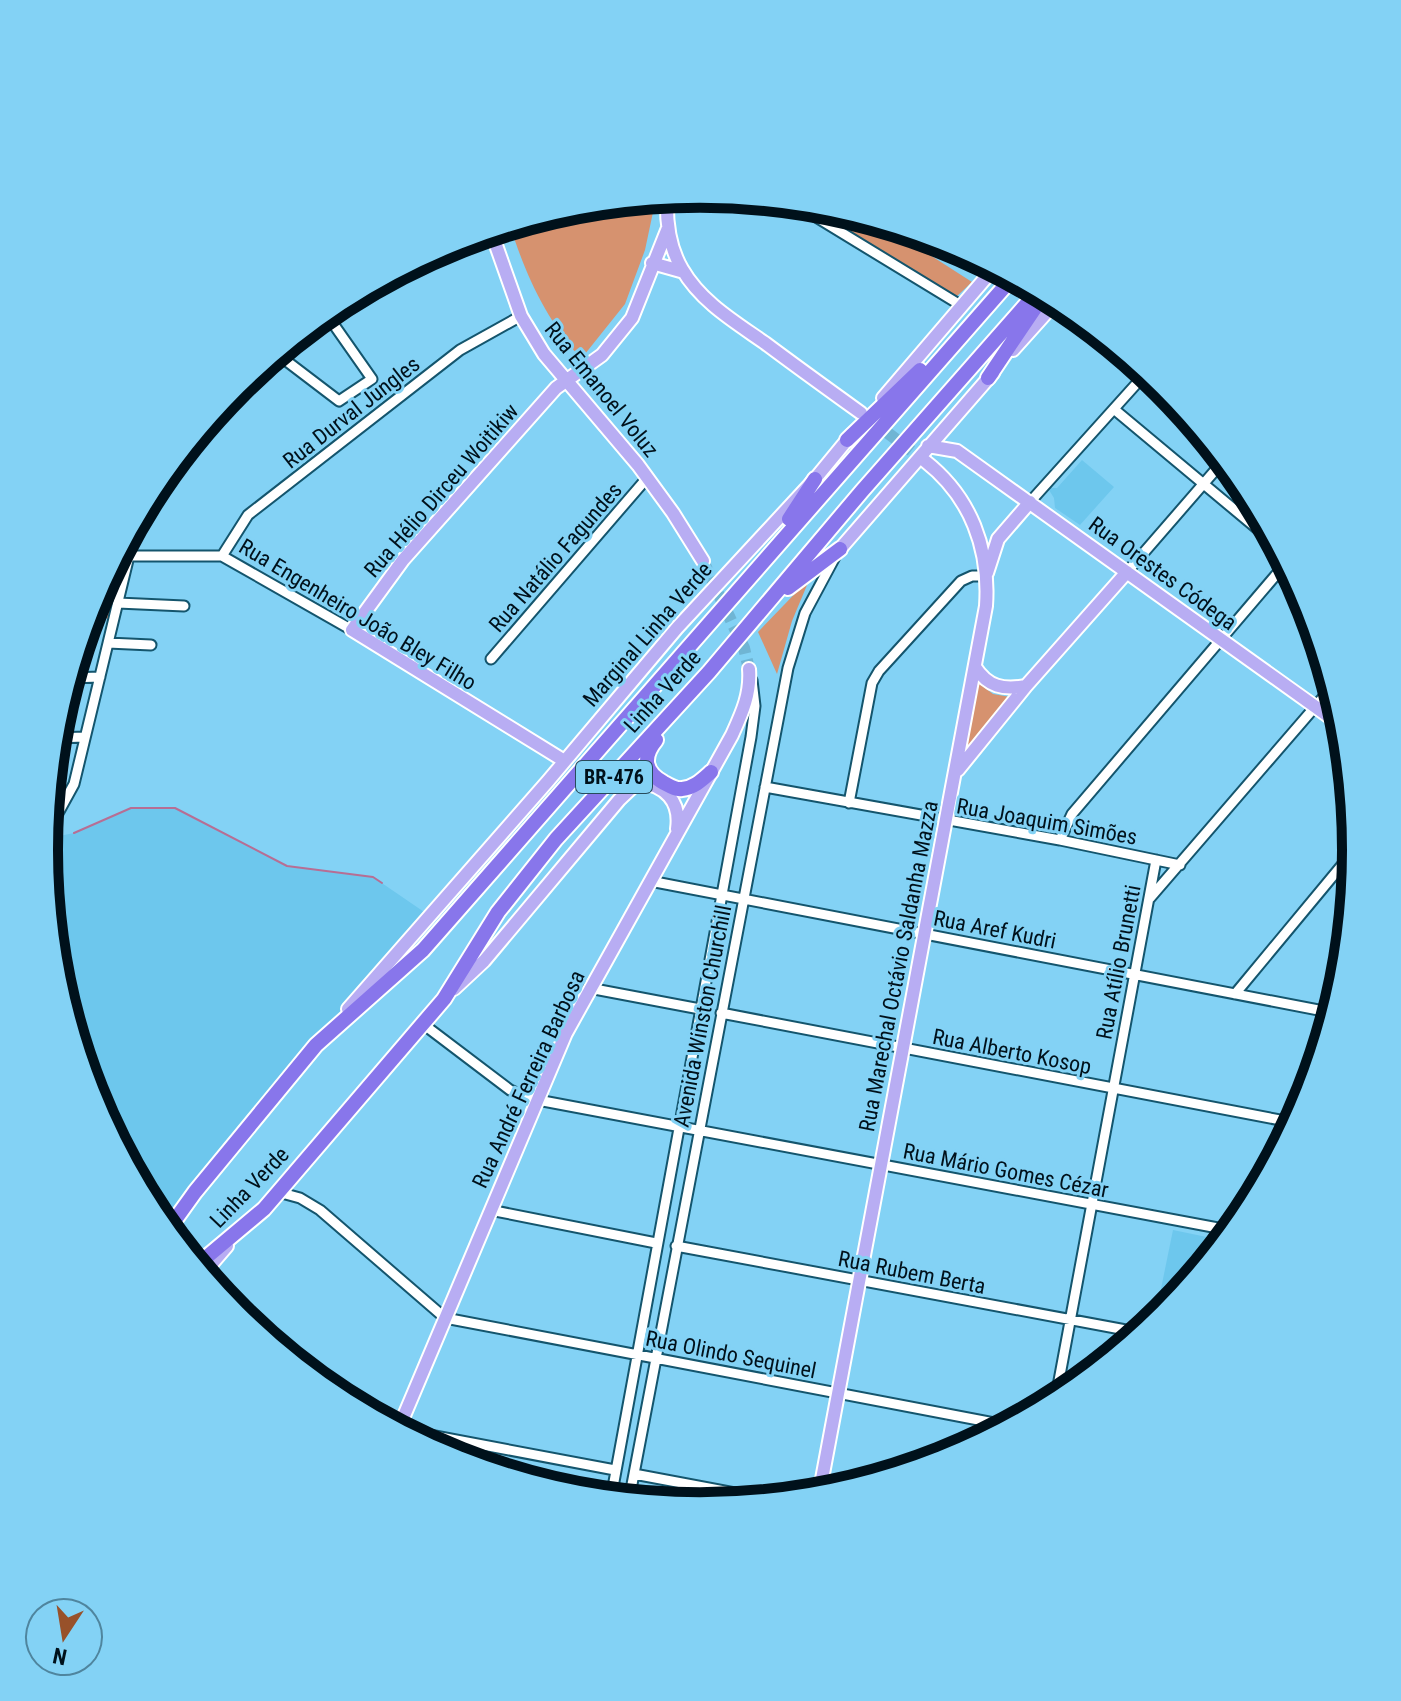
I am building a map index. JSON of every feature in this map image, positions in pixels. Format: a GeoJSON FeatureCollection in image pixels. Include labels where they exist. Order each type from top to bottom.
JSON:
{"type":"FeatureCollection","features":[{"type":"Feature","properties":{"kind":"highway","name":"Linha Verde"},"geometry":{"type":"LineString","coordinates":[[174,1219],[331,1030],[423,950],[1006,285]]}},
{"type":"Feature","properties":{"kind":"highway"},"geometry":{"type":"LineString","coordinates":[[847,440],[995,298]]}},
{"type":"Feature","properties":{"kind":"highway","name":"Linha Verde"},"geometry":{"type":"LineString","coordinates":[[205,1259],[237,1235],[278,1192],[423,1024],[444,999],[509,897],[556,839],[709,672],[862,491],[1031,299]]}},
{"type":"Feature","properties":{"kind":"highway"},"geometry":{"type":"LineString","coordinates":[[988,378],[1038,304]]}},
{"type":"Feature","properties":{"kind":"highway"},"geometry":{"type":"LineString","coordinates":[[766,556],[815,479]]}},
{"type":"Feature","properties":{"kind":"highway"},"geometry":{"type":"LineString","coordinates":[[771,600],[840,549]]}},
{"type":"Feature","properties":{"kind":"highway"},"geometry":{"type":"LineString","coordinates":[[709,672],[704,684],[651,746],[646,760],[648,770],[656,779],[676,789],[694,786],[711,772]]}},
{"type":"Feature","properties":{"kind":"main road"},"geometry":{"type":"LineString","coordinates":[[667,209],[668,228],[684,272],[713,305],[861,413]]}},
{"type":"Feature","properties":{"kind":"main road","name":"Rua Hélio Dirceu Woitikiw"},"geometry":{"type":"LineString","coordinates":[[352,630],[403,560],[556,388],[589,367],[623,330],[632,318],[668,228]]}},
{"type":"Feature","properties":{"kind":"main road","name":"Rua Emanoel Voluz"},"geometry":{"type":"LineString","coordinates":[[495,242],[521,316],[544,354],[647,478],[703,561]]}},
{"type":"Feature","properties":{"kind":"main road"},"geometry":{"type":"LineString","coordinates":[[652,263],[684,272]]}},
{"type":"Feature","properties":{"kind":"main road","name":"Marginal Linha Verde"},"geometry":{"type":"LineString","coordinates":[[331,1030],[677,628],[815,479],[988,276]]}},
{"type":"Feature","properties":{"kind":"main road"},"geometry":{"type":"LineString","coordinates":[[840,549],[1048,311]]}},
{"type":"Feature","properties":{"kind":"main road","name":"Rua Orestes Códega"},"geometry":{"type":"LineString","coordinates":[[944,427],[957,451]]}},
{"type":"Feature","properties":{"kind":"main road","name":"Rua Orestes Códega"},"geometry":{"type":"LineString","coordinates":[[928,446],[957,451],[1329,717]]}},
{"type":"Feature","properties":{"kind":"main road","name":"Rua Marechal Octávio Saldanha Mazza"},"geometry":{"type":"LineString","coordinates":[[821,1482],[986,606],[986,576],[979,537],[958,493],[925,461]]}},
{"type":"Feature","properties":{"kind":"main road"},"geometry":{"type":"LineString","coordinates":[[986,576],[998,539],[1030,502]]}},
{"type":"Feature","properties":{"kind":"main road"},"geometry":{"type":"LineString","coordinates":[[979,537],[998,539]]}},
{"type":"Feature","properties":{"kind":"main road"},"geometry":{"type":"LineString","coordinates":[[955,774],[1026,686],[1127,572]]}},
{"type":"Feature","properties":{"kind":"main road","name":"Rua Engenheiro João Bley Filho"},"geometry":{"type":"LineString","coordinates":[[352,630],[563,760]]}},
{"type":"Feature","properties":{"kind":"main road"},"geometry":{"type":"LineString","coordinates":[[975,667],[982,678],[995,687],[1008,689],[1026,686]]}},
{"type":"Feature","properties":{"kind":"main road","name":"Rua André Ferreira Barbosa"},"geometry":{"type":"LineString","coordinates":[[402,1420],[536,1100],[589,988],[745,708],[749,669]]}},
{"type":"Feature","properties":{"kind":"main road"},"geometry":{"type":"LineString","coordinates":[[444,999],[484,961],[619,800],[638,782],[653,784],[666,791],[675,803],[679,818],[677,833]]}},
{"type":"Feature","properties":{"kind":"main road"},"geometry":{"type":"LineString","coordinates":[[210,1266],[237,1235]]}},
{"type":"Feature","properties":{"kind":"street"},"geometry":{"type":"LineString","coordinates":[[819,219],[962,306]]}},
{"type":"Feature","properties":{"kind":"street","name":"Rua Durval Jungles"},"geometry":{"type":"LineString","coordinates":[[222,556],[248,515],[460,350],[521,316]]}},
{"type":"Feature","properties":{"kind":"street"},"geometry":{"type":"LineString","coordinates":[[285,360],[339,401],[372,379],[333,324]]}},
{"type":"Feature","properties":{"kind":"street"},"geometry":{"type":"LineString","coordinates":[[1030,502],[1139,381]]}},
{"type":"Feature","properties":{"kind":"street"},"geometry":{"type":"LineString","coordinates":[[1115,410],[1257,529]]}},
{"type":"Feature","properties":{"kind":"street"},"geometry":{"type":"LineString","coordinates":[[1127,572],[1217,469]]}},
{"type":"Feature","properties":{"kind":"street","name":"Rua Natálio Fagundes"},"geometry":{"type":"LineString","coordinates":[[491,659],[647,478]]}},
{"type":"Feature","properties":{"kind":"street","name":"Avenida Winston Churchill"},"geometry":{"type":"LineString","coordinates":[[631,1489],[788,668],[797,633],[815,592],[840,549]]}},
{"type":"Feature","properties":{"kind":"street","name":"Rua Engenheiro João Bley Filho"},"geometry":{"type":"LineString","coordinates":[[129,556],[222,556],[352,630]]}},
{"type":"Feature","properties":{"kind":"street"},"geometry":{"type":"LineString","coordinates":[[59,812],[74,784],[129,557]]}},
{"type":"Feature","properties":{"kind":"street"},"geometry":{"type":"LineString","coordinates":[[1060,840],[1072,814],[1279,571]]}},
{"type":"Feature","properties":{"kind":"street"},"geometry":{"type":"LineString","coordinates":[[849,803],[868,698],[879,671],[961,581],[972,576],[986,576]]}},
{"type":"Feature","properties":{"kind":"street"},"geometry":{"type":"LineString","coordinates":[[118,603],[184,606]]}},
{"type":"Feature","properties":{"kind":"street"},"geometry":{"type":"LineString","coordinates":[[108,643],[151,645]]}},
{"type":"Feature","properties":{"kind":"street","name":"Avenida Winston Churchill"},"geometry":{"type":"LineString","coordinates":[[613,1487],[754,720],[754,693],[749,669]]}},
{"type":"Feature","properties":{"kind":"street"},"geometry":{"type":"LineString","coordinates":[[82,678],[100,677]]}},
{"type":"Feature","properties":{"kind":"street"},"geometry":{"type":"LineString","coordinates":[[1148,901],[1324,696]]}},
{"type":"Feature","properties":{"kind":"street"},"geometry":{"type":"LineString","coordinates":[[68,738],[85,737]]}},
{"type":"Feature","properties":{"kind":"street","name":"Rua Joaquim Simões"},"geometry":{"type":"LineString","coordinates":[[765,787],[1060,840],[1180,865]]}},
{"type":"Feature","properties":{"kind":"street","name":"Rua Atílio Brunetti"},"geometry":{"type":"LineString","coordinates":[[1058,1384],[1156,860]]}},
{"type":"Feature","properties":{"kind":"street"},"geometry":{"type":"LineString","coordinates":[[1235,994],[1343,864]]}},
{"type":"Feature","properties":{"kind":"street","name":"Rua Aref Kudri"},"geometry":{"type":"LineString","coordinates":[[650,881],[1323,1011]]}},
{"type":"Feature","properties":{"kind":"street"},"geometry":{"type":"LineString","coordinates":[[589,988],[700,1009]]}},
{"type":"Feature","properties":{"kind":"street","name":"Rua Alberto Kosop"},"geometry":{"type":"LineString","coordinates":[[721,1013],[1283,1121]]}},
{"type":"Feature","properties":{"kind":"street","name":"Rua Mário Gomes Cézar"},"geometry":{"type":"LineString","coordinates":[[423,1024],[510,1090],[536,1100],[1220,1228]]}},
{"type":"Feature","properties":{"kind":"street"},"geometry":{"type":"LineString","coordinates":[[278,1192],[300,1198],[320,1210],[445,1318]]}},
{"type":"Feature","properties":{"kind":"street"},"geometry":{"type":"LineString","coordinates":[[490,1210],[656,1243]]}},
{"type":"Feature","properties":{"kind":"street","name":"Rua Rubem Berta"},"geometry":{"type":"LineString","coordinates":[[676,1246],[1128,1330]]}},
{"type":"Feature","properties":{"kind":"street","name":"Rua Olindo Sequinel"},"geometry":{"type":"LineString","coordinates":[[445,1318],[993,1423]]}},
{"type":"Feature","properties":{"kind":"street"},"geometry":{"type":"LineString","coordinates":[[441,1438],[615,1470]]}},
{"type":"Feature","properties":{"kind":"street"},"geometry":{"type":"LineString","coordinates":[[634,1474],[732,1492]]}},
{"type":"Feature","properties":{"kind":"shaded area"},"geometry":{"type":"Polygon","coordinates":[[[654,209],[645,250],[625,304],[581,359],[557,328],[523,263],[514,236],[575,220],[654,209]]]}},
{"type":"Feature","properties":{"kind":"shaded area"},"geometry":{"type":"Polygon","coordinates":[[[829,221],[914,245],[972,282],[956,297],[829,221]]]}},
{"type":"Feature","properties":{"kind":"shaded area"},"geometry":{"type":"Polygon","coordinates":[[[1082,460],[1114,487],[1080,525],[1055,508],[1049,490],[1057,488],[1082,460]]]}},
{"type":"Feature","properties":{"kind":"shaded area"},"geometry":{"type":"Polygon","coordinates":[[[810,578],[792,621],[777,674],[758,632],[810,578]]]}},
{"type":"Feature","properties":{"kind":"shaded area"},"geometry":{"type":"Polygon","coordinates":[[[117,582],[109,619],[102,617],[117,582]]]}},
{"type":"Feature","properties":{"kind":"shaded area"},"geometry":{"type":"Polygon","coordinates":[[[976,681],[993,694],[1010,697],[966,750],[976,681]]]}},
{"type":"Feature","properties":{"kind":"shaded area"},"geometry":{"type":"Polygon","coordinates":[[[131,808],[175,808],[287,866],[373,877],[430,916],[207,1178],[171,1214],[124,1135],[92,1057],[80,1017],[70,976],[59,893],[58,836],[74,833],[131,808]]]}},
{"type":"Feature","properties":{"kind":"shaded area"},"geometry":{"type":"Polygon","coordinates":[[[1173,1230],[1213,1238],[1184,1274],[1158,1301],[1173,1230]]]}},
{"type":"Feature","properties":{"kind":"waterway"},"geometry":{"type":"LineString","coordinates":[[74,833],[131,808],[175,808],[287,866],[373,877],[382,883]]}},
{"type":"Feature","properties":{"kind":"tunnel"},"geometry":{"type":"LineString","coordinates":[[873,422],[925,461]]}},
{"type":"Feature","properties":{"kind":"tunnel"},"geometry":{"type":"LineString","coordinates":[[703,561],[744,648],[749,669]]}}]}
